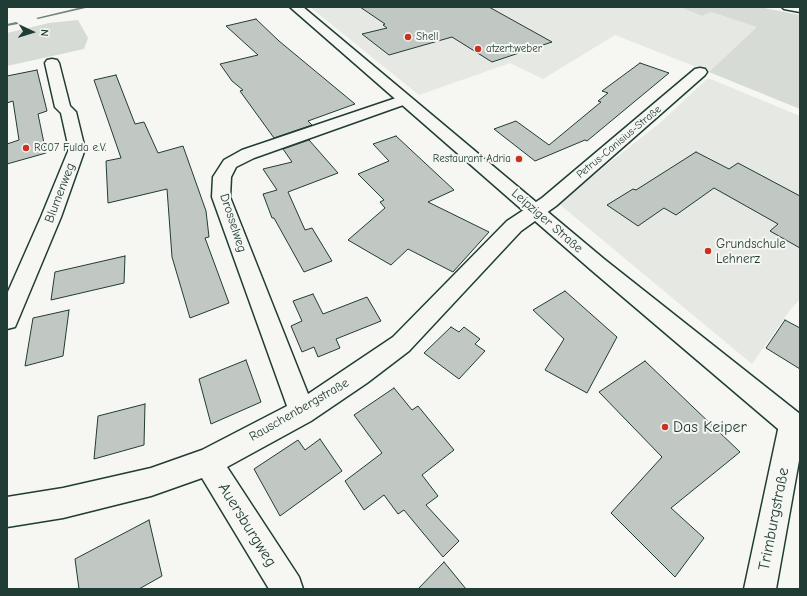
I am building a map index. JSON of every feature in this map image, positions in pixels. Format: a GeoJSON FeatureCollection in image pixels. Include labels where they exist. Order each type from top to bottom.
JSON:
{"type":"FeatureCollection","features":[{"type":"Feature","properties":{"kind":"main road","name":"Leipziger Straße"},"geometry":{"type":"LineString","coordinates":[[296,7],[597,264],[796,428]]}},
{"type":"Feature","properties":{"kind":"main road"},"geometry":{"type":"LineString","coordinates":[[788,7],[800,9]]}},
{"type":"Feature","properties":{"kind":"main road","name":"Blumenweg"},"geometry":{"type":"LineString","coordinates":[[7,320],[51,216],[77,149],[68,112],[63,107],[52,63]]}},
{"type":"Feature","properties":{"kind":"main road","name":"Petrus-Canisius-Straße"},"geometry":{"type":"LineString","coordinates":[[537,212],[700,72]]}},
{"type":"Feature","properties":{"kind":"main road","name":"Drosselweg"},"geometry":{"type":"LineString","coordinates":[[302,412],[222,197],[222,176],[230,164],[248,154],[404,100]]}},
{"type":"Feature","properties":{"kind":"main road","name":"Rauschenbergstraße"},"geometry":{"type":"LineString","coordinates":[[7,512],[64,503],[151,482],[208,462],[302,412],[358,375],[401,344],[514,226],[537,212]]}},
{"type":"Feature","properties":{"kind":"main road","name":"Trimburgstraße"},"geometry":{"type":"LineString","coordinates":[[760,589],[796,428]]}},
{"type":"Feature","properties":{"kind":"main road","name":"Auersburgweg"},"geometry":{"type":"LineString","coordinates":[[208,462],[286,589]]}},
{"type":"Feature","properties":{"kind":"shaded area","name":"atzert:weber"},"geometry":{"type":"Polygon","coordinates":[[[310,7],[680,7],[702,16],[711,12],[758,27],[709,72],[615,35],[543,79],[510,63],[419,95],[310,7]]]}},
{"type":"Feature","properties":{"kind":"shaded area"},"geometry":{"type":"Polygon","coordinates":[[[680,7],[759,7],[800,15],[800,109],[709,72],[757,27],[711,12],[702,16],[680,7]]]}},
{"type":"Feature","properties":{"kind":"shaded area"},"geometry":{"type":"Polygon","coordinates":[[[78,20],[88,38],[84,49],[7,66],[7,33],[49,23],[78,20]]]}},
{"type":"Feature","properties":{"kind":"shaded area","name":"Grundschule Lehnerz"},"geometry":{"type":"Polygon","coordinates":[[[708,78],[800,116],[800,299],[791,309],[752,364],[558,203],[660,123],[708,78]]]}},
{"type":"Feature","properties":{"kind":"building"},"geometry":{"type":"Polygon","coordinates":[[[360,7],[489,7],[552,42],[492,62],[452,37],[389,55],[362,34],[387,28],[383,25],[385,24],[360,7]]]}},
{"type":"Feature","properties":{"kind":"building"},"geometry":{"type":"Polygon","coordinates":[[[256,19],[279,41],[355,104],[308,121],[312,125],[274,138],[240,91],[243,90],[232,81],[220,64],[258,55],[226,26],[256,19]]]}},
{"type":"Feature","properties":{"kind":"building"},"geometry":{"type":"Polygon","coordinates":[[[640,63],[669,73],[587,141],[585,140],[535,161],[494,129],[516,121],[549,145],[601,102],[598,101],[608,93],[602,91],[640,63]]]}},
{"type":"Feature","properties":{"kind":"building"},"geometry":{"type":"Polygon","coordinates":[[[37,70],[47,111],[38,114],[46,153],[7,164],[7,144],[19,140],[13,101],[7,103],[7,76],[37,70]]]}},
{"type":"Feature","properties":{"kind":"building"},"geometry":{"type":"Polygon","coordinates":[[[116,75],[135,124],[144,122],[158,153],[183,146],[206,211],[209,237],[205,238],[229,303],[190,318],[172,257],[167,189],[108,203],[106,161],[121,158],[94,80],[116,75]]]}},
{"type":"Feature","properties":{"kind":"building"},"geometry":{"type":"Polygon","coordinates":[[[396,136],[454,190],[428,202],[489,232],[453,272],[408,249],[391,265],[348,240],[385,208],[380,202],[384,200],[358,174],[389,161],[373,144],[396,136]]]}},
{"type":"Feature","properties":{"kind":"building"},"geometry":{"type":"Polygon","coordinates":[[[309,140],[338,173],[288,192],[305,230],[312,228],[332,261],[304,272],[274,218],[272,218],[263,194],[277,190],[263,169],[292,162],[283,149],[309,140]]]}},
{"type":"Feature","properties":{"kind":"building"},"geometry":{"type":"Polygon","coordinates":[[[696,152],[729,169],[738,163],[800,196],[800,248],[770,231],[778,224],[714,188],[676,215],[664,208],[638,226],[607,205],[633,189],[636,190],[696,152]]]}},
{"type":"Feature","properties":{"kind":"building"},"geometry":{"type":"Polygon","coordinates":[[[125,256],[124,283],[51,300],[55,272],[125,256]]]}},
{"type":"Feature","properties":{"kind":"building"},"geometry":{"type":"Polygon","coordinates":[[[565,291],[617,337],[587,393],[545,370],[564,339],[533,310],[565,291]]]}},
{"type":"Feature","properties":{"kind":"building"},"geometry":{"type":"Polygon","coordinates":[[[313,294],[323,314],[367,297],[381,321],[336,339],[340,348],[318,357],[314,347],[302,352],[291,326],[302,321],[293,301],[313,294]]]}},
{"type":"Feature","properties":{"kind":"building"},"geometry":{"type":"Polygon","coordinates":[[[69,310],[63,356],[25,366],[33,318],[69,310]]]}},
{"type":"Feature","properties":{"kind":"building"},"geometry":{"type":"Polygon","coordinates":[[[785,320],[800,328],[800,369],[766,348],[785,320]]]}},
{"type":"Feature","properties":{"kind":"building"},"geometry":{"type":"Polygon","coordinates":[[[451,327],[459,332],[464,327],[480,339],[475,344],[485,351],[459,379],[424,353],[451,327]]]}},
{"type":"Feature","properties":{"kind":"building"},"geometry":{"type":"Polygon","coordinates":[[[246,360],[261,402],[211,424],[199,379],[246,360]]]}},
{"type":"Feature","properties":{"kind":"building"},"geometry":{"type":"Polygon","coordinates":[[[645,361],[740,452],[671,508],[704,538],[675,577],[611,513],[662,457],[599,392],[645,361]]]}},
{"type":"Feature","properties":{"kind":"building"},"geometry":{"type":"Polygon","coordinates":[[[394,388],[412,410],[418,406],[454,450],[422,475],[438,496],[426,505],[459,541],[443,557],[404,510],[398,514],[384,495],[364,510],[345,481],[382,453],[354,415],[394,388]]]}},
{"type":"Feature","properties":{"kind":"building"},"geometry":{"type":"Polygon","coordinates":[[[145,404],[144,445],[94,459],[98,416],[145,404]]]}},
{"type":"Feature","properties":{"kind":"building"},"geometry":{"type":"Polygon","coordinates":[[[320,439],[342,471],[280,516],[254,469],[298,440],[305,450],[320,439]]]}},
{"type":"Feature","properties":{"kind":"building"},"geometry":{"type":"Polygon","coordinates":[[[149,520],[162,576],[139,589],[79,589],[75,559],[149,520]]]}},
{"type":"Feature","properties":{"kind":"building"},"geometry":{"type":"Polygon","coordinates":[[[444,562],[466,589],[418,589],[444,562]]]}},
{"type":"Feature","properties":{"kind":"waterway"},"geometry":{"type":"LineString","coordinates":[[38,18],[88,7]]}},
{"type":"Feature","properties":{"kind":"waterway"},"geometry":{"type":"LineString","coordinates":[[7,25],[16,23]]}},
{"type":"Feature","properties":{"kind":"place","name":"Shell"},"geometry":{"type":"Point","coordinates":[408,37]}},
{"type":"Feature","properties":{"kind":"place","name":"atzert:weber"},"geometry":{"type":"Point","coordinates":[478,49]}},
{"type":"Feature","properties":{"kind":"place","name":"RC07 Fulda e.V."},"geometry":{"type":"Point","coordinates":[26,148]}},
{"type":"Feature","properties":{"kind":"place","name":"Restaurant Adria"},"geometry":{"type":"Point","coordinates":[519,159]}},
{"type":"Feature","properties":{"kind":"place","name":"Grundschule Lehnerz"},"geometry":{"type":"Point","coordinates":[708,251]}},
{"type":"Feature","properties":{"kind":"place","name":"Das Keiper"},"geometry":{"type":"Point","coordinates":[665,427]}}]}
